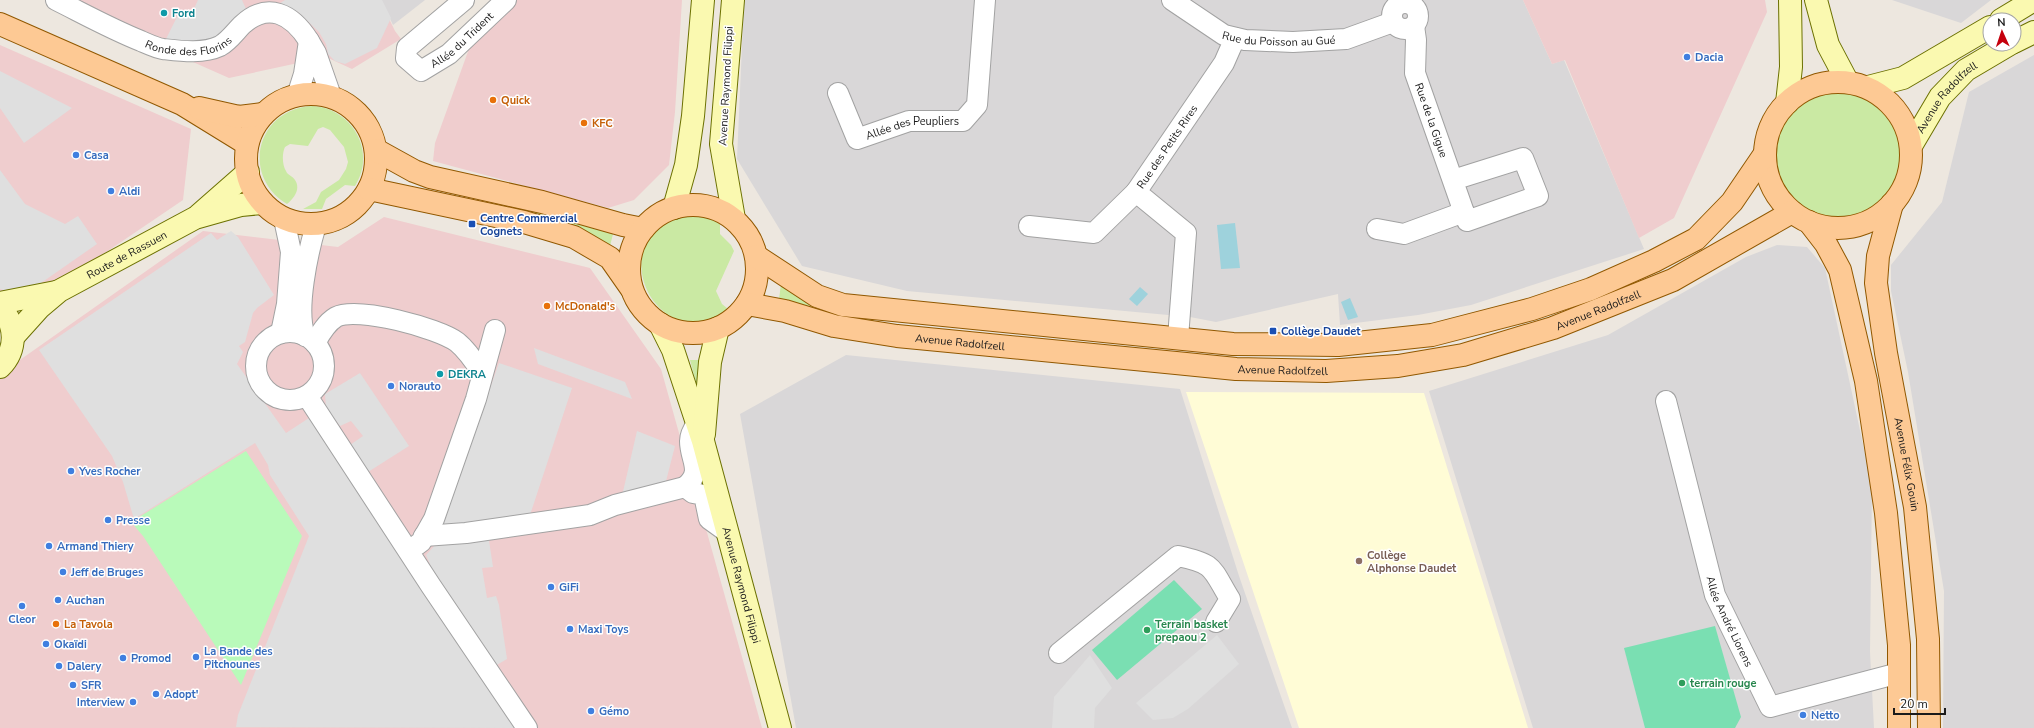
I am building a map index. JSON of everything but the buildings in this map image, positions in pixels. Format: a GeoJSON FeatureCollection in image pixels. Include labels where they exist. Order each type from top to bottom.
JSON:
{"type":"FeatureCollection","features":[{"type":"Feature","properties":{"kind":"main road"},"geometry":{"type":"LineString","coordinates":[[674,208],[686,165],[693,116],[703,0]]}},
{"type":"Feature","properties":{"kind":"main road","name":"Avenue Raymond Filippi"},"geometry":{"type":"LineString","coordinates":[[733,0],[721,144],[734,219]]}},
{"type":"Feature","properties":{"kind":"main road"},"geometry":{"type":"LineString","coordinates":[[1787,103],[1791,67],[1790,0]]}},
{"type":"Feature","properties":{"kind":"main road"},"geometry":{"type":"LineString","coordinates":[[1800,217],[1823,227],[1838,228],[1868,222],[1881,214],[1892,204],[1904,187],[1910,167],[1911,146],[1906,128],[1897,111],[1884,97],[1857,84],[1828,46],[1816,0]]}},
{"type":"Feature","properties":{"kind":"main road"},"geometry":{"type":"LineString","coordinates":[[2014,12],[2034,0]]}},
{"type":"Feature","properties":{"kind":"main road"},"geometry":{"type":"LineString","coordinates":[[0,24],[182,104],[247,144]]}},
{"type":"Feature","properties":{"kind":"main road"},"geometry":{"type":"LineString","coordinates":[[1899,728],[1899,645],[1886,513],[1866,381],[1840,270],[1826,244],[1800,217],[1780,200],[1771,187],[1766,171],[1764,155],[1766,139],[1771,123],[1795,95],[1814,85],[1834,81],[1857,84],[1903,78],[1982,32]]}},
{"type":"Feature","properties":{"kind":"main road"},"geometry":{"type":"LineString","coordinates":[[2022,38],[2034,32]]}},
{"type":"Feature","properties":{"kind":"main road","name":"Avenue Radolfzell"},"geometry":{"type":"LineString","coordinates":[[1911,146],[1940,97],[1966,70],[1996,52]]}},
{"type":"Feature","properties":{"kind":"main road"},"geometry":{"type":"LineString","coordinates":[[314,94],[331,96],[347,105],[363,119],[376,150],[375,171],[369,189],[359,202],[328,222],[316,225],[301,224],[284,219],[262,203],[251,184],[248,172],[247,144],[263,114],[281,102],[297,96],[314,94]]}},
{"type":"Feature","properties":{"kind":"main road"},"geometry":{"type":"LineString","coordinates":[[182,104],[239,116],[263,114]]}},
{"type":"Feature","properties":{"kind":"main road"},"geometry":{"type":"LineString","coordinates":[[376,150],[414,171],[430,177],[542,202],[623,225],[643,229]]}},
{"type":"Feature","properties":{"kind":"main road","name":"Avenue Radolfzell"},"geometry":{"type":"LineString","coordinates":[[756,256],[817,296],[843,305],[1233,344],[1338,345],[1432,335],[1532,308],[1590,289],[1654,261],[1696,239],[1732,202],[1764,155]]}},
{"type":"Feature","properties":{"kind":"main road","name":"Route de Rassuen"},"geometry":{"type":"LineString","coordinates":[[13,338],[40,307],[59,291],[195,218],[248,172]]}},
{"type":"Feature","properties":{"kind":"main road"},"geometry":{"type":"LineString","coordinates":[[369,189],[524,222],[574,237],[610,258],[632,289],[643,308],[660,324],[676,331],[688,333],[704,332],[718,328],[738,315],[747,304],[757,282],[756,256],[750,238],[734,219],[709,207],[689,205],[674,208],[660,214],[643,229],[633,246],[629,262],[632,289]]}},
{"type":"Feature","properties":{"kind":"main road","name":"Route de Rassuen"},"geometry":{"type":"LineString","coordinates":[[195,218],[241,206],[262,203]]}},
{"type":"Feature","properties":{"kind":"main road","name":"Avenue Félix Gouin"},"geometry":{"type":"LineString","coordinates":[[1892,204],[1878,256],[1876,282],[1886,353],[1915,507],[1928,639],[1929,728]]}},
{"type":"Feature","properties":{"kind":"main road","name":"Avenue Radolfzell"},"geometry":{"type":"LineString","coordinates":[[747,304],[785,311],[834,326],[891,335],[1236,369],[1319,370],[1398,366],[1463,355],[1554,328],[1673,280],[1800,217]]}},
{"type":"Feature","properties":{"kind":"main road","name":"Route de Rassuen"},"geometry":{"type":"LineString","coordinates":[[0,303],[59,291]]}},
{"type":"Feature","properties":{"kind":"main road"},"geometry":{"type":"LineString","coordinates":[[0,307],[10,322],[13,338],[10,352],[0,367]]}},
{"type":"Feature","properties":{"kind":"main road","name":"Avenue Raymond Filippi"},"geometry":{"type":"LineString","coordinates":[[660,324],[673,350],[700,432],[780,728]]}},
{"type":"Feature","properties":{"kind":"main road","name":"Avenue Raymond Filippi"},"geometry":{"type":"LineString","coordinates":[[700,432],[710,362],[718,328]]}},
{"type":"Feature","properties":{"kind":"street","name":"Ronde des Florins"},"geometry":{"type":"LineString","coordinates":[[56,0],[128,36],[161,49],[194,51],[210,50],[230,39],[253,16],[264,12],[291,18],[301,28],[316,53],[331,96]]}},
{"type":"Feature","properties":{"kind":"street","name":"Allée du Trident"},"geometry":{"type":"LineString","coordinates":[[464,0],[407,48],[406,58],[420,71],[449,54],[506,0]]}},
{"type":"Feature","properties":{"kind":"street","name":"Allée des Peupliers"},"geometry":{"type":"LineString","coordinates":[[838,93],[857,139],[910,122],[963,121],[977,105],[985,0]]}},
{"type":"Feature","properties":{"kind":"street","name":"Rue du Poisson au Gué"},"geometry":{"type":"LineString","coordinates":[[1172,0],[1224,35],[1245,40],[1293,42],[1346,39],[1393,22]]}},
{"type":"Feature","properties":{"kind":"street"},"geometry":{"type":"LineString","coordinates":[[1407,2],[1415,3],[1418,17],[1414,26],[1406,29],[1393,22],[1392,14],[1398,4],[1407,2]]}},
{"type":"Feature","properties":{"kind":"street","name":"Rue de la Gigue"},"geometry":{"type":"LineString","coordinates":[[1414,26],[1416,40],[1415,72],[1464,212]]}},
{"type":"Feature","properties":{"kind":"street","name":"Rue des Petits Rires"},"geometry":{"type":"LineString","coordinates":[[1178,338],[1186,233],[1136,192],[1224,63],[1235,38]]}},
{"type":"Feature","properties":{"kind":"street"},"geometry":{"type":"LineString","coordinates":[[297,96],[304,74],[309,41]]}},
{"type":"Feature","properties":{"kind":"street"},"geometry":{"type":"LineString","coordinates":[[1377,229],[1404,234],[1464,212],[1468,221],[1538,196],[1523,158],[1453,180]]}},
{"type":"Feature","properties":{"kind":"street"},"geometry":{"type":"LineString","coordinates":[[1030,226],[1094,233],[1136,192]]}},
{"type":"Feature","properties":{"kind":"street"},"geometry":{"type":"LineString","coordinates":[[281,333],[287,304],[291,252],[284,219]]}},
{"type":"Feature","properties":{"kind":"street"},"geometry":{"type":"LineString","coordinates":[[310,340],[294,332],[281,333],[266,341],[258,354],[256,370],[264,389],[277,398],[292,400],[307,396],[318,385],[324,370],[322,355],[301,326],[303,293],[309,250],[316,225]]}},
{"type":"Feature","properties":{"kind":"street"},"geometry":{"type":"LineString","coordinates":[[310,340],[336,317],[353,314],[386,318],[422,326],[456,342],[472,359],[482,373]]}},
{"type":"Feature","properties":{"kind":"street"},"geometry":{"type":"LineString","coordinates":[[408,551],[421,542],[434,519],[474,406],[495,330]]}},
{"type":"Feature","properties":{"kind":"street"},"geometry":{"type":"LineString","coordinates":[[307,396],[408,551],[527,728]]}},
{"type":"Feature","properties":{"kind":"street","name":"Allée André Liorens"},"geometry":{"type":"LineString","coordinates":[[1666,401],[1715,595],[1770,707],[1899,673]]}},
{"type":"Feature","properties":{"kind":"street"},"geometry":{"type":"LineString","coordinates":[[424,536],[466,533],[590,516],[615,505],[685,487],[692,481],[695,475],[689,440],[700,432]]}},
{"type":"Feature","properties":{"kind":"street"},"geometry":{"type":"LineString","coordinates":[[685,487],[693,493],[704,495],[709,520],[727,532]]}},
{"type":"Feature","properties":{"kind":"street"},"geometry":{"type":"LineString","coordinates":[[1059,653],[1178,556],[1199,560],[1210,566],[1230,599],[1216,622]]}},
{"type":"Feature","properties":{"kind":"shaded area"},"geometry":{"type":"Polygon","coordinates":[[[53,0],[380,0],[395,31],[401,39],[352,69],[326,57],[229,78],[53,0]]]}},
{"type":"Feature","properties":{"kind":"shaded area"},"geometry":{"type":"Polygon","coordinates":[[[198,0],[242,0],[246,9],[227,30],[204,44],[166,39],[178,15],[193,11],[198,0]]]}},
{"type":"Feature","properties":{"kind":"shaded area"},"geometry":{"type":"Polygon","coordinates":[[[285,0],[382,0],[391,18],[377,48],[345,64],[335,61],[328,54],[326,44],[319,32],[298,12],[277,5],[285,0]]]}},
{"type":"Feature","properties":{"kind":"shaded area"},"geometry":{"type":"Polygon","coordinates":[[[381,0],[425,0],[393,25],[381,0]]]}},
{"type":"Feature","properties":{"kind":"shaded area"},"geometry":{"type":"Polygon","coordinates":[[[513,0],[682,0],[675,112],[669,165],[634,200],[608,208],[433,161],[435,143],[470,46],[513,0]]]}},
{"type":"Feature","properties":{"kind":"shaded area"},"geometry":{"type":"Polygon","coordinates":[[[744,0],[1523,0],[1552,64],[1564,60],[1644,249],[1471,305],[1418,315],[1340,325],[1338,294],[1216,322],[1190,317],[907,291],[802,266],[737,159],[744,0]]]}},
{"type":"Feature","properties":{"kind":"shaded area"},"geometry":{"type":"Polygon","coordinates":[[[1523,0],[1765,0],[1767,12],[1674,218],[1639,238],[1565,60],[1552,64],[1523,0]]]}},
{"type":"Feature","properties":{"kind":"shaded area"},"geometry":{"type":"Polygon","coordinates":[[[1892,0],[1991,0],[1961,23],[1892,0]]]}},
{"type":"Feature","properties":{"kind":"shaded area"},"geometry":{"type":"Polygon","coordinates":[[[0,45],[191,129],[183,200],[59,284],[0,292],[0,45]]]}},
{"type":"Feature","properties":{"kind":"shaded area"},"geometry":{"type":"Polygon","coordinates":[[[2034,55],[2034,728],[1943,728],[1944,591],[1908,372],[1891,291],[1891,265],[1942,202],[1969,92],[2034,55]]]}},
{"type":"Feature","properties":{"kind":"shaded area"},"geometry":{"type":"Polygon","coordinates":[[[0,71],[72,108],[24,143],[0,108],[0,71]]]}},
{"type":"Feature","properties":{"kind":"shaded area"},"geometry":{"type":"Polygon","coordinates":[[[0,170],[25,204],[65,224],[78,216],[97,244],[41,283],[9,292],[0,289],[0,170]]]}},
{"type":"Feature","properties":{"kind":"shaded area"},"geometry":{"type":"Polygon","coordinates":[[[384,217],[590,268],[661,369],[762,728],[0,728],[0,374],[203,231],[338,247],[384,217]]]}},
{"type":"Feature","properties":{"kind":"shaded area"},"geometry":{"type":"Polygon","coordinates":[[[231,231],[238,237],[274,295],[253,313],[245,342],[239,346],[243,352],[237,364],[286,433],[309,418],[483,672],[519,728],[236,727],[238,715],[309,536],[270,475],[268,465],[255,443],[134,519],[123,482],[112,456],[39,350],[211,233],[217,240],[231,231]]]}},
{"type":"Feature","properties":{"kind":"shaded area"},"geometry":{"type":"Polygon","coordinates":[[[1777,245],[1807,247],[1825,268],[1872,486],[1870,652],[1874,728],[1533,728],[1429,391],[1608,335],[1746,257],[1777,245]]]}},
{"type":"Feature","properties":{"kind":"shaded area"},"geometry":{"type":"Polygon","coordinates":[[[534,348],[625,382],[632,399],[538,364],[534,348]]]}},
{"type":"Feature","properties":{"kind":"shaded area"},"geometry":{"type":"Polygon","coordinates":[[[846,355],[1180,389],[1239,576],[1292,728],[796,728],[740,414],[846,355]]]}},
{"type":"Feature","properties":{"kind":"shaded area"},"geometry":{"type":"Polygon","coordinates":[[[499,363],[572,388],[530,515],[440,528],[499,363]]]}},
{"type":"Feature","properties":{"kind":"shaded area"},"geometry":{"type":"Polygon","coordinates":[[[360,373],[409,446],[368,472],[350,445],[363,436],[351,421],[340,426],[326,408],[325,394],[360,373]]]}},
{"type":"Feature","properties":{"kind":"shaded area","name":"Collège Alphonse Daudet"},"geometry":{"type":"Polygon","coordinates":[[[1186,392],[1424,393],[1528,728],[1299,728],[1186,392]]]}},
{"type":"Feature","properties":{"kind":"shaded area"},"geometry":{"type":"Polygon","coordinates":[[[637,431],[675,446],[665,485],[622,496],[637,431]]]}},
{"type":"Feature","properties":{"kind":"shaded area"},"geometry":{"type":"Polygon","coordinates":[[[488,534],[493,567],[482,568],[487,598],[496,596],[499,605],[507,659],[495,666],[434,574],[426,555],[436,544],[488,534]]]}},
{"type":"Feature","properties":{"kind":"shaded area"},"geometry":{"type":"Polygon","coordinates":[[[1217,635],[1239,664],[1188,709],[1173,718],[1153,720],[1136,703],[1217,635]]]}},
{"type":"Feature","properties":{"kind":"shaded area"},"geometry":{"type":"Polygon","coordinates":[[[1090,655],[1112,688],[1095,708],[1094,728],[1052,728],[1054,697],[1090,655]]]}},
{"type":"Feature","properties":{"kind":"green space"},"geometry":{"type":"Polygon","coordinates":[[[1839,92],[1863,97],[1874,103],[1887,115],[1897,131],[1902,155],[1897,179],[1891,190],[1879,203],[1863,213],[1839,218],[1815,213],[1804,207],[1791,195],[1781,179],[1776,155],[1781,131],[1787,120],[1799,107],[1815,97],[1839,92]]]}},
{"type":"Feature","properties":{"kind":"green space"},"geometry":{"type":"Polygon","coordinates":[[[312,106],[339,114],[349,123],[357,134],[362,146],[363,159],[361,173],[355,186],[345,185],[326,199],[322,209],[303,209],[316,202],[321,192],[339,180],[346,169],[348,162],[344,147],[330,130],[323,127],[318,129],[308,146],[290,144],[285,147],[283,156],[284,166],[289,175],[293,177],[297,183],[296,193],[287,204],[272,192],[263,177],[260,161],[261,145],[268,131],[278,118],[293,110],[312,106]]]}},
{"type":"Feature","properties":{"kind":"green space"},"geometry":{"type":"Polygon","coordinates":[[[523,204],[613,234],[608,254],[521,211],[523,204]]]}},
{"type":"Feature","properties":{"kind":"green space"},"geometry":{"type":"Polygon","coordinates":[[[692,215],[706,217],[720,222],[720,234],[731,245],[734,251],[716,291],[722,304],[728,309],[702,321],[678,320],[659,307],[646,288],[641,266],[646,244],[662,226],[692,215]]]}},
{"type":"Feature","properties":{"kind":"green space"},"geometry":{"type":"Polygon","coordinates":[[[781,284],[874,317],[874,325],[845,321],[779,299],[781,284]]]}},
{"type":"Feature","properties":{"kind":"green space"},"geometry":{"type":"Polygon","coordinates":[[[690,360],[704,360],[700,397],[690,360]]]}},
{"type":"Feature","properties":{"kind":"green space"},"geometry":{"type":"Polygon","coordinates":[[[246,451],[302,536],[241,685],[143,536],[131,522],[246,451]]]}},
{"type":"Feature","properties":{"kind":"green space","name":"Terrain basket prepaou 2"},"geometry":{"type":"Polygon","coordinates":[[[1174,580],[1202,609],[1117,680],[1092,650],[1174,580]]]}},
{"type":"Feature","properties":{"kind":"green space","name":"terrain rouge"},"geometry":{"type":"Polygon","coordinates":[[[1715,626],[1741,717],[1735,728],[1645,728],[1624,648],[1715,626]]]}},
{"type":"Feature","properties":{"kind":"water"},"geometry":{"type":"Polygon","coordinates":[[[1235,223],[1240,268],[1221,269],[1217,225],[1235,223]]]}},
{"type":"Feature","properties":{"kind":"water"},"geometry":{"type":"Polygon","coordinates":[[[1140,287],[1148,294],[1137,306],[1129,299],[1140,287]]]}},
{"type":"Feature","properties":{"kind":"water"},"geometry":{"type":"Polygon","coordinates":[[[1350,298],[1358,317],[1348,320],[1341,302],[1350,298]]]}},
{"type":"Feature","properties":{"kind":"place","name":"Ford"},"geometry":{"type":"Point","coordinates":[164,13]}},
{"type":"Feature","properties":{"kind":"place","name":"Dacia"},"geometry":{"type":"Point","coordinates":[1687,57]}},
{"type":"Feature","properties":{"kind":"place","name":"Quick"},"geometry":{"type":"Point","coordinates":[493,100]}},
{"type":"Feature","properties":{"kind":"place","name":"KFC"},"geometry":{"type":"Point","coordinates":[584,123]}},
{"type":"Feature","properties":{"kind":"place","name":"Casa"},"geometry":{"type":"Point","coordinates":[76,155]}},
{"type":"Feature","properties":{"kind":"place","name":"Aldi"},"geometry":{"type":"Point","coordinates":[111,191]}},
{"type":"Feature","properties":{"kind":"place","name":"Centre Commercial Cognets"},"geometry":{"type":"Point","coordinates":[472,224]}},
{"type":"Feature","properties":{"kind":"place","name":"McDonald's"},"geometry":{"type":"Point","coordinates":[547,306]}},
{"type":"Feature","properties":{"kind":"place","name":"Collège Daudet"},"geometry":{"type":"Point","coordinates":[1273,331]}},
{"type":"Feature","properties":{"kind":"place","name":"DEKRA"},"geometry":{"type":"Point","coordinates":[440,374]}},
{"type":"Feature","properties":{"kind":"place","name":"Norauto"},"geometry":{"type":"Point","coordinates":[391,386]}},
{"type":"Feature","properties":{"kind":"place","name":"Yves Rocher"},"geometry":{"type":"Point","coordinates":[71,471]}},
{"type":"Feature","properties":{"kind":"place","name":"Presse"},"geometry":{"type":"Point","coordinates":[108,520]}},
{"type":"Feature","properties":{"kind":"place","name":"Armand Thiery"},"geometry":{"type":"Point","coordinates":[49,546]}},
{"type":"Feature","properties":{"kind":"place","name":"Collège Alphonse Daudet"},"geometry":{"type":"Point","coordinates":[1359,561]}},
{"type":"Feature","properties":{"kind":"place","name":"Jeff de Bruges"},"geometry":{"type":"Point","coordinates":[63,572]}},
{"type":"Feature","properties":{"kind":"place","name":"GiFi"},"geometry":{"type":"Point","coordinates":[551,587]}},
{"type":"Feature","properties":{"kind":"place","name":"Auchan"},"geometry":{"type":"Point","coordinates":[58,600]}},
{"type":"Feature","properties":{"kind":"place","name":"Cleor"},"geometry":{"type":"Point","coordinates":[22,606]}},
{"type":"Feature","properties":{"kind":"place","name":"La Tavola"},"geometry":{"type":"Point","coordinates":[56,624]}},
{"type":"Feature","properties":{"kind":"place","name":"Maxi Toys"},"geometry":{"type":"Point","coordinates":[570,629]}},
{"type":"Feature","properties":{"kind":"place","name":"Terrain basket prepaou 2"},"geometry":{"type":"Point","coordinates":[1147,630]}},
{"type":"Feature","properties":{"kind":"place","name":"Okaïdi"},"geometry":{"type":"Point","coordinates":[46,644]}},
{"type":"Feature","properties":{"kind":"place","name":"La Bande des Pitchounes"},"geometry":{"type":"Point","coordinates":[196,657]}},
{"type":"Feature","properties":{"kind":"place","name":"Promod"},"geometry":{"type":"Point","coordinates":[123,658]}},
{"type":"Feature","properties":{"kind":"place","name":"Dalery"},"geometry":{"type":"Point","coordinates":[59,666]}},
{"type":"Feature","properties":{"kind":"place","name":"terrain rouge"},"geometry":{"type":"Point","coordinates":[1682,683]}},
{"type":"Feature","properties":{"kind":"place","name":"SFR"},"geometry":{"type":"Point","coordinates":[73,685]}},
{"type":"Feature","properties":{"kind":"place","name":"Adopt'"},"geometry":{"type":"Point","coordinates":[156,694]}},
{"type":"Feature","properties":{"kind":"place","name":"Interview"},"geometry":{"type":"Point","coordinates":[133,702]}},
{"type":"Feature","properties":{"kind":"place","name":"Gémo"},"geometry":{"type":"Point","coordinates":[591,711]}},
{"type":"Feature","properties":{"kind":"place","name":"Netto"},"geometry":{"type":"Point","coordinates":[1803,715]}}]}
